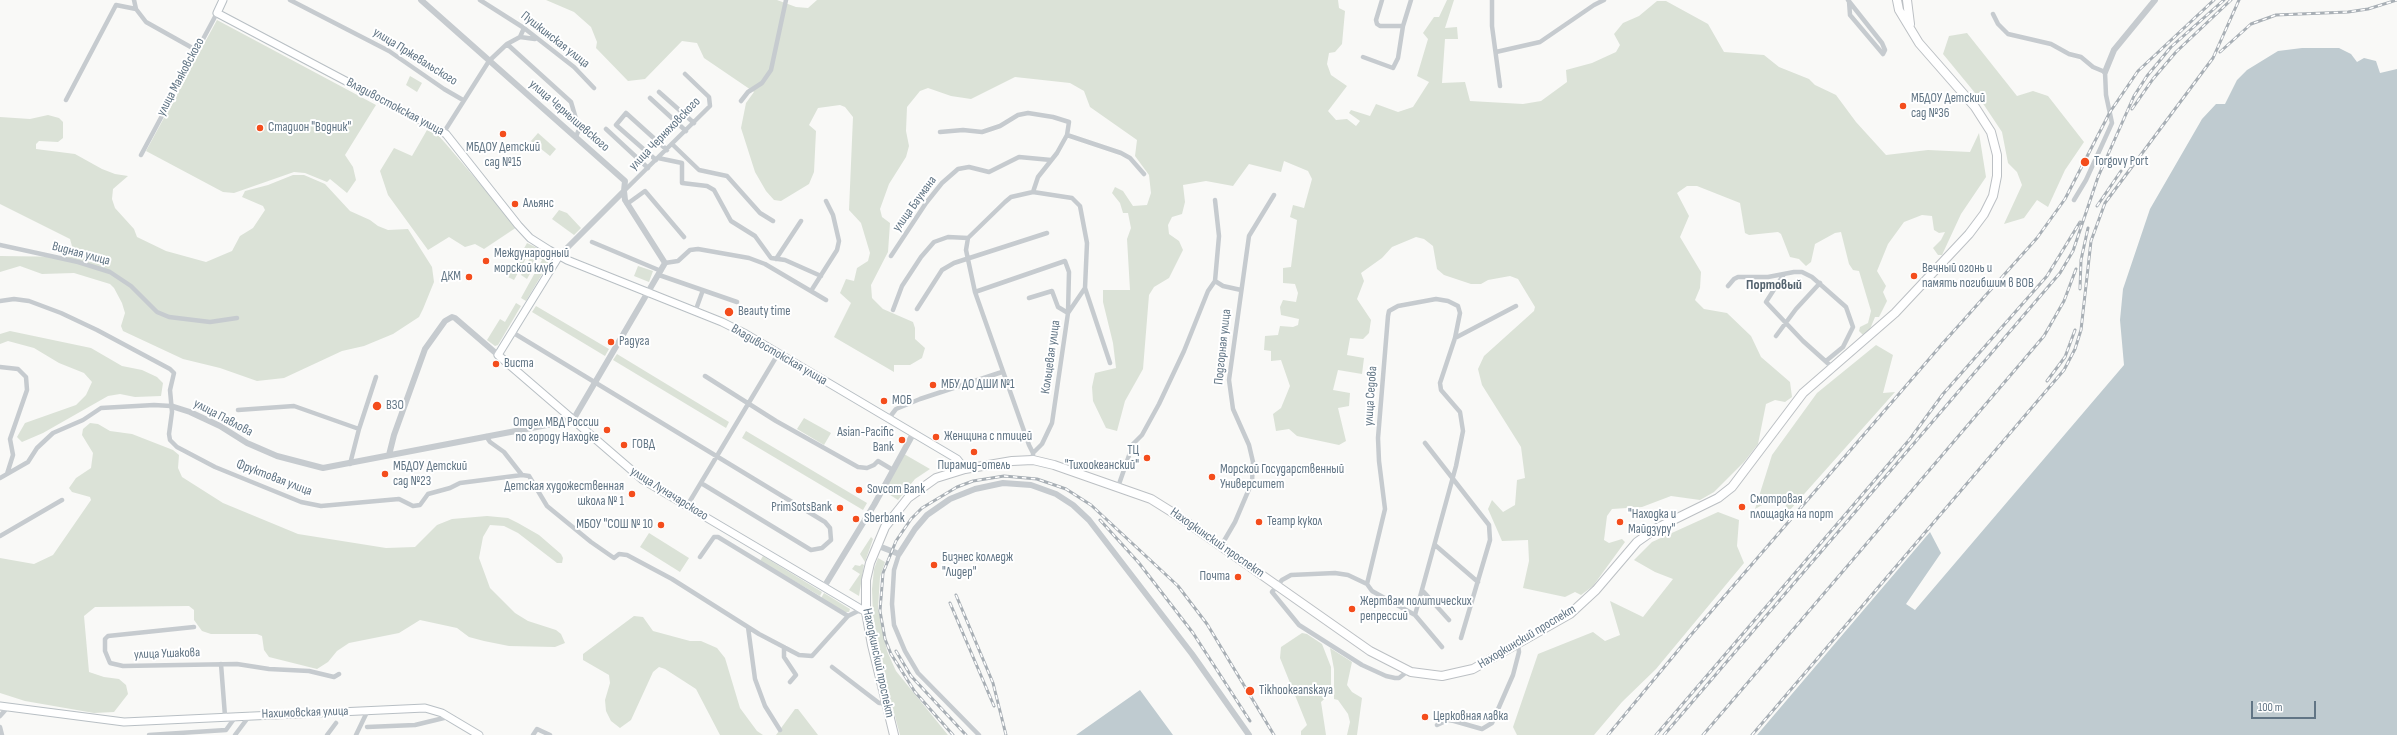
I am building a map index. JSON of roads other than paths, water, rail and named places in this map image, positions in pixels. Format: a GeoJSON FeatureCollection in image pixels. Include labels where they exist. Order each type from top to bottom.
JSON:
{"type":"FeatureCollection","features":[{"type":"Feature","properties":{"kind":"main road","name":"улица Маяковского"},"geometry":{"type":"LineString","coordinates":[[216,13],[223,0]]}},
{"type":"Feature","properties":{"kind":"main road"},"geometry":{"type":"LineString","coordinates":[[1897,0],[1899,10],[1919,43]]}},
{"type":"Feature","properties":{"kind":"main road"},"geometry":{"type":"LineString","coordinates":[[1907,0],[1910,23],[1919,43]]}},
{"type":"Feature","properties":{"kind":"main road","name":"Владивостокская улица"},"geometry":{"type":"LineString","coordinates":[[216,13],[444,132],[455,142],[524,232],[558,256],[732,327],[957,459],[965,468]]}},
{"type":"Feature","properties":{"kind":"main road","name":"Находкинский проспект"},"geometry":{"type":"LineString","coordinates":[[894,735],[866,612],[866,580],[876,545],[891,517],[908,498],[936,478],[965,468],[1012,461],[1033,456],[1054,465],[1118,486],[1161,505],[1221,546],[1275,589],[1370,651],[1408,671],[1431,676],[1461,673],[1483,664],[1555,623],[1580,606],[1596,590],[1631,547],[1647,534],[1668,521],[1709,503],[1732,487],[1803,393],[1829,364],[1895,314],[1970,234],[1984,214],[1996,186],[1997,155],[1991,132],[1985,121],[1919,43]]}},
{"type":"Feature","properties":{"kind":"main road"},"geometry":{"type":"LineString","coordinates":[[498,356],[558,256]]}},
{"type":"Feature","properties":{"kind":"main road","name":"улица Луначарского"},"geometry":{"type":"LineString","coordinates":[[498,356],[637,476],[866,612]]}},
{"type":"Feature","properties":{"kind":"main road","name":"Нахимовская улица"},"geometry":{"type":"LineString","coordinates":[[4,706],[124,722],[225,716],[425,708],[449,717],[479,735]]}},
{"type":"Feature","properties":{"kind":"street"},"geometry":{"type":"LineString","coordinates":[[134,0],[136,9],[146,22],[196,50]]}},
{"type":"Feature","properties":{"kind":"street","name":"улица Пржевальского"},"geometry":{"type":"LineString","coordinates":[[290,0],[389,51],[444,89],[463,100]]}},
{"type":"Feature","properties":{"kind":"street","name":"улица Чернышевского"},"geometry":{"type":"LineString","coordinates":[[421,0],[622,177],[625,181],[624,191],[627,204],[665,263]]}},
{"type":"Feature","properties":{"kind":"street","name":"Пушкинская улица"},"geometry":{"type":"LineString","coordinates":[[480,0],[524,28],[581,73],[594,88]]}},
{"type":"Feature","properties":{"kind":"street"},"geometry":{"type":"LineString","coordinates":[[740,101],[748,92],[762,83],[771,70],[786,0]]}},
{"type":"Feature","properties":{"kind":"street"},"geometry":{"type":"LineString","coordinates":[[1382,0],[1376,20],[1377,24],[1380,26],[1402,26]]}},
{"type":"Feature","properties":{"kind":"street"},"geometry":{"type":"LineString","coordinates":[[1363,57],[1394,68],[1398,58],[1402,26],[1411,0]]}},
{"type":"Feature","properties":{"kind":"street"},"geometry":{"type":"LineString","coordinates":[[1492,0],[1492,26],[1500,86]]}},
{"type":"Feature","properties":{"kind":"street"},"geometry":{"type":"LineString","coordinates":[[1496,52],[1540,42],[1594,4],[1604,0]]}},
{"type":"Feature","properties":{"kind":"street"},"geometry":{"type":"LineString","coordinates":[[1848,0],[1882,43],[1885,50],[1883,54],[1850,15],[1848,0]]}},
{"type":"Feature","properties":{"kind":"street"},"geometry":{"type":"LineString","coordinates":[[2074,200],[2086,180],[2112,123],[2106,95],[2105,72],[2114,50],[2155,0]]}},
{"type":"Feature","properties":{"kind":"street"},"geometry":{"type":"LineString","coordinates":[[66,100],[116,5],[136,9]]}},
{"type":"Feature","properties":{"kind":"street","name":"улица Маяковского"},"geometry":{"type":"LineString","coordinates":[[141,155],[216,13]]}},
{"type":"Feature","properties":{"kind":"street"},"geometry":{"type":"LineString","coordinates":[[1993,14],[1998,24],[2008,34],[2051,44],[2069,54],[2081,57],[2093,67],[2105,72]]}},
{"type":"Feature","properties":{"kind":"street"},"geometry":{"type":"LineString","coordinates":[[444,132],[489,61],[507,44],[520,37],[524,28]]}},
{"type":"Feature","properties":{"kind":"street"},"geometry":{"type":"LineString","coordinates":[[520,37],[538,40]]}},
{"type":"Feature","properties":{"kind":"street"},"geometry":{"type":"LineString","coordinates":[[507,44],[571,102],[580,129],[576,137]]}},
{"type":"Feature","properties":{"kind":"street","name":"улица Черняховского"},"geometry":{"type":"LineString","coordinates":[[624,191],[710,106],[709,97],[685,74]]}},
{"type":"Feature","properties":{"kind":"street"},"geometry":{"type":"LineString","coordinates":[[659,92],[694,123]]}},
{"type":"Feature","properties":{"kind":"street"},"geometry":{"type":"LineString","coordinates":[[650,98],[686,131]]}},
{"type":"Feature","properties":{"kind":"street"},"geometry":{"type":"LineString","coordinates":[[667,150],[626,113],[616,125],[657,159],[682,163],[682,183],[707,186],[714,190],[731,221],[755,236],[773,259],[785,260],[821,276]]}},
{"type":"Feature","properties":{"kind":"street"},"geometry":{"type":"LineString","coordinates":[[940,132],[963,130],[982,132],[1000,126],[1018,115],[1028,113],[1053,117],[1070,122],[1067,135],[1038,177],[1033,192]]}},
{"type":"Feature","properties":{"kind":"street"},"geometry":{"type":"LineString","coordinates":[[606,129],[648,168]]}},
{"type":"Feature","properties":{"kind":"street"},"geometry":{"type":"LineString","coordinates":[[1067,135],[1121,153],[1130,158],[1144,174]]}},
{"type":"Feature","properties":{"kind":"street"},"geometry":{"type":"LineString","coordinates":[[672,144],[699,170],[727,176],[760,213],[772,221]]}},
{"type":"Feature","properties":{"kind":"street","name":"улица Баумана"},"geometry":{"type":"LineString","coordinates":[[891,256],[926,203],[942,183],[958,169],[969,167],[989,172],[1019,157],[1051,160]]}},
{"type":"Feature","properties":{"kind":"street"},"geometry":{"type":"LineString","coordinates":[[558,256],[624,191]]}},
{"type":"Feature","properties":{"kind":"street"},"geometry":{"type":"LineString","coordinates":[[627,204],[645,191],[684,237]]}},
{"type":"Feature","properties":{"kind":"street","name":"Кольцевая улица"},"geometry":{"type":"LineString","coordinates":[[968,238],[1011,196],[1033,192],[1072,198],[1080,206],[1087,243],[1084,288],[1068,313],[1052,424],[1042,444],[1033,456]]}},
{"type":"Feature","properties":{"kind":"street","name":"Подгорная улица"},"geometry":{"type":"LineString","coordinates":[[1221,546],[1235,522],[1252,482],[1253,462],[1249,445],[1233,410],[1230,394],[1231,360],[1249,236],[1274,195]]}},
{"type":"Feature","properties":{"kind":"street","name":"Подгорная улица"},"geometry":{"type":"LineString","coordinates":[[1118,486],[1133,444],[1142,434],[1162,396],[1184,351],[1208,291],[1215,281],[1219,236],[1215,200]]}},
{"type":"Feature","properties":{"kind":"street"},"geometry":{"type":"LineString","coordinates":[[811,291],[837,250],[839,241],[833,215],[826,201]]}},
{"type":"Feature","properties":{"kind":"street"},"geometry":{"type":"LineString","coordinates":[[765,264],[773,259],[801,221]]}},
{"type":"Feature","properties":{"kind":"street"},"geometry":{"type":"LineString","coordinates":[[917,309],[928,288],[942,270],[954,263],[968,258],[1047,233]]}},
{"type":"Feature","properties":{"kind":"street"},"geometry":{"type":"LineString","coordinates":[[894,310],[902,286],[921,257],[934,242],[948,237],[968,238],[968,258],[975,292],[1002,372],[1033,456]]}},
{"type":"Feature","properties":{"kind":"street"},"geometry":{"type":"LineString","coordinates":[[592,242],[660,273],[737,302]]}},
{"type":"Feature","properties":{"kind":"street","name":"Видная улица"},"geometry":{"type":"LineString","coordinates":[[0,245],[78,262],[110,272],[131,286],[157,312],[169,317],[210,322],[237,318]]}},
{"type":"Feature","properties":{"kind":"street"},"geometry":{"type":"LineString","coordinates":[[573,420],[665,263],[678,261],[690,250],[698,249],[749,258],[765,264],[826,300]]}},
{"type":"Feature","properties":{"kind":"street"},"geometry":{"type":"LineString","coordinates":[[975,292],[1060,261],[1065,261],[1070,272],[1068,313],[1058,307],[1052,291],[1029,298]]}},
{"type":"Feature","properties":{"kind":"street"},"geometry":{"type":"LineString","coordinates":[[1728,286],[1738,277],[1768,277],[1784,274],[1802,272],[1820,283],[1846,306],[1853,327],[1843,347],[1829,364],[1785,324],[1766,302],[1784,274]]}},
{"type":"Feature","properties":{"kind":"street"},"geometry":{"type":"LineString","coordinates":[[1215,281],[1223,286],[1241,290]]}},
{"type":"Feature","properties":{"kind":"street"},"geometry":{"type":"LineString","coordinates":[[1776,336],[1820,283]]}},
{"type":"Feature","properties":{"kind":"street"},"geometry":{"type":"LineString","coordinates":[[1084,288],[1110,363]]}},
{"type":"Feature","properties":{"kind":"street"},"geometry":{"type":"LineString","coordinates":[[695,312],[703,290]]}},
{"type":"Feature","properties":{"kind":"street"},"geometry":{"type":"LineString","coordinates":[[0,301],[14,299],[29,301],[61,313],[97,330],[170,369],[174,373],[170,390],[171,406],[154,405],[101,408],[83,420],[53,433],[37,448],[28,462],[0,478]]}},
{"type":"Feature","properties":{"kind":"street","name":"улица Седова"},"geometry":{"type":"LineString","coordinates":[[1367,584],[1385,509],[1379,461],[1378,438],[1380,394],[1389,311],[1398,306],[1436,299],[1454,303],[1460,313],[1455,338],[1440,383],[1441,390],[1455,404],[1463,422],[1463,431],[1435,545],[1415,616]]}},
{"type":"Feature","properties":{"kind":"street"},"geometry":{"type":"LineString","coordinates":[[1455,338],[1516,306]]}},
{"type":"Feature","properties":{"kind":"street","name":"улица Луначарского"},"geometry":{"type":"LineString","coordinates":[[389,455],[394,435],[425,349],[445,321],[452,317],[455,318],[498,356]]}},
{"type":"Feature","properties":{"kind":"street"},"geometry":{"type":"LineString","coordinates":[[512,332],[825,522],[830,528],[830,540],[822,548],[811,550],[701,483]]}},
{"type":"Feature","properties":{"kind":"street"},"geometry":{"type":"LineString","coordinates":[[687,506],[778,354]]}},
{"type":"Feature","properties":{"kind":"street"},"geometry":{"type":"LineString","coordinates":[[0,367],[18,369],[26,377],[27,390],[10,439],[12,455],[7,474]]}},
{"type":"Feature","properties":{"kind":"street"},"geometry":{"type":"LineString","coordinates":[[889,418],[896,409],[920,399],[1002,372]]}},
{"type":"Feature","properties":{"kind":"street"},"geometry":{"type":"LineString","coordinates":[[705,376],[749,402],[776,421],[858,467],[867,468],[874,466],[878,461],[893,470]]}},
{"type":"Feature","properties":{"kind":"street"},"geometry":{"type":"LineString","coordinates":[[350,464],[359,429],[376,377]]}},
{"type":"Feature","properties":{"kind":"street","name":"улица Павлова"},"geometry":{"type":"LineString","coordinates":[[171,406],[190,412],[220,426],[247,443],[290,461],[323,468],[573,420]]}},
{"type":"Feature","properties":{"kind":"street","name":"Фруктовая улица"},"geometry":{"type":"LineString","coordinates":[[171,406],[172,412],[169,434],[170,440],[177,447],[215,467],[308,504],[321,506],[399,499],[414,506],[420,505],[428,494],[450,488],[460,483],[522,475]]}},
{"type":"Feature","properties":{"kind":"street"},"geometry":{"type":"LineString","coordinates":[[238,410],[294,406],[359,429]]}},
{"type":"Feature","properties":{"kind":"street"},"geometry":{"type":"LineString","coordinates":[[824,587],[913,434]]}},
{"type":"Feature","properties":{"kind":"street"},"geometry":{"type":"LineString","coordinates":[[486,436],[490,442],[504,452],[522,475],[529,476],[548,506],[591,542],[614,558],[619,554],[627,555],[672,579],[748,627],[799,655],[812,656],[848,616],[858,611],[866,612]]}},
{"type":"Feature","properties":{"kind":"street"},"geometry":{"type":"LineString","coordinates":[[1426,443],[1489,526],[1490,540],[1461,638]]}},
{"type":"Feature","properties":{"kind":"street"},"geometry":{"type":"LineString","coordinates":[[979,735],[918,673],[905,651],[894,625],[892,604],[894,570],[899,554],[914,529],[927,515],[964,493],[1003,483],[1031,485],[1056,494],[1073,505],[1089,520],[1192,654],[1249,735]]}},
{"type":"Feature","properties":{"kind":"street"},"geometry":{"type":"LineString","coordinates":[[0,536],[62,500]]}},
{"type":"Feature","properties":{"kind":"street"},"geometry":{"type":"LineString","coordinates":[[700,557],[714,536],[718,537],[848,616]]}},
{"type":"Feature","properties":{"kind":"street"},"geometry":{"type":"LineString","coordinates":[[876,545],[899,554]]}},
{"type":"Feature","properties":{"kind":"street"},"geometry":{"type":"LineString","coordinates":[[1435,545],[1478,582]]}},
{"type":"Feature","properties":{"kind":"street"},"geometry":{"type":"LineString","coordinates":[[1408,671],[1399,678],[1395,678],[1386,676],[1362,665],[1299,625],[1275,589],[1286,577],[1291,575],[1335,573],[1348,575],[1367,584],[1372,591],[1415,616],[1442,647]]}},
{"type":"Feature","properties":{"kind":"street"},"geometry":{"type":"LineString","coordinates":[[1422,590],[1449,620]]}},
{"type":"Feature","properties":{"kind":"street","name":"улица Ушакова"},"geometry":{"type":"LineString","coordinates":[[194,627],[108,636],[105,639],[105,651],[110,663],[123,666],[221,664],[309,671],[334,676],[339,674]]}},
{"type":"Feature","properties":{"kind":"street"},"geometry":{"type":"LineString","coordinates":[[748,627],[755,679],[765,706],[780,730]]}},
{"type":"Feature","properties":{"kind":"street"},"geometry":{"type":"LineString","coordinates":[[1437,725],[1448,720],[1482,729],[1492,723],[1513,675],[1519,652],[1518,644]]}},
{"type":"Feature","properties":{"kind":"street"},"geometry":{"type":"LineString","coordinates":[[784,646],[784,657],[796,675],[790,682]]}},
{"type":"Feature","properties":{"kind":"street"},"geometry":{"type":"LineString","coordinates":[[221,664],[225,716]]}},
{"type":"Feature","properties":{"kind":"street"},"geometry":{"type":"LineString","coordinates":[[832,667],[879,703],[886,703]]}},
{"type":"Feature","properties":{"kind":"street"},"geometry":{"type":"LineString","coordinates":[[0,716],[4,706]]}},
{"type":"Feature","properties":{"kind":"street"},"geometry":{"type":"LineString","coordinates":[[356,735],[368,710]]}},
{"type":"Feature","properties":{"kind":"street"},"geometry":{"type":"LineString","coordinates":[[235,735],[250,715]]}},
{"type":"Feature","properties":{"kind":"street"},"geometry":{"type":"LineString","coordinates":[[149,735],[226,730],[236,716]]}},
{"type":"Feature","properties":{"kind":"street"},"geometry":{"type":"LineString","coordinates":[[367,727],[415,725],[449,717]]}},
{"type":"Feature","properties":{"kind":"street"},"geometry":{"type":"LineString","coordinates":[[327,735],[336,723]]}},
{"type":"Feature","properties":{"kind":"street"},"geometry":{"type":"LineString","coordinates":[[0,726],[2,735]]}},
{"type":"Feature","properties":{"kind":"street"},"geometry":{"type":"LineString","coordinates":[[533,735],[538,729],[550,735]]}},
{"type":"Feature","properties":{"kind":"railway"},"geometry":{"type":"LineString","coordinates":[[1608,735],[1690,636],[1943,343],[2037,238],[2065,199],[2110,112],[2138,71],[2214,0]]}},
{"type":"Feature","properties":{"kind":"railway"},"geometry":{"type":"LineString","coordinates":[[1664,735],[2060,273],[2073,251],[2098,177],[2134,96],[2147,76],[2171,47],[2224,0]]}},
{"type":"Feature","properties":{"kind":"railway"},"geometry":{"type":"LineString","coordinates":[[2132,109],[2153,79],[2176,52],[2231,0]]}},
{"type":"Feature","properties":{"kind":"railway"},"geometry":{"type":"LineString","coordinates":[[1752,735],[2064,370],[2075,349],[2081,330],[2091,241],[2105,203],[2213,58],[2239,0]]}},
{"type":"Feature","properties":{"kind":"railway"},"geometry":{"type":"LineString","coordinates":[[2220,52],[2251,24],[2276,15],[2348,12],[2368,9],[2397,0]]}},
{"type":"Feature","properties":{"kind":"railway"},"geometry":{"type":"LineString","coordinates":[[2097,206],[2121,171]]}},
{"type":"Feature","properties":{"kind":"railway"},"geometry":{"type":"LineString","coordinates":[[1656,735],[1910,439],[1943,394],[2047,276],[2080,222]]}},
{"type":"Feature","properties":{"kind":"railway"},"geometry":{"type":"LineString","coordinates":[[2080,289],[2081,260],[2088,228]]}},
{"type":"Feature","properties":{"kind":"railway"},"geometry":{"type":"LineString","coordinates":[[1703,735],[2044,336],[2064,301],[2076,269]]}},
{"type":"Feature","properties":{"kind":"railway"},"geometry":{"type":"LineString","coordinates":[[2047,381],[2065,357],[2075,330]]}},
{"type":"Feature","properties":{"kind":"railway"},"geometry":{"type":"LineString","coordinates":[[953,735],[915,692],[891,654],[885,639],[880,611],[883,573],[896,541],[911,519],[922,508],[957,487],[973,481],[1004,476],[1037,479],[1066,489],[1091,505],[1178,586],[1207,624],[1274,735]]}},
{"type":"Feature","properties":{"kind":"railway"},"geometry":{"type":"LineString","coordinates":[[1100,520],[1139,563],[1193,633],[1250,721]]}},
{"type":"Feature","properties":{"kind":"railway"},"geometry":{"type":"LineString","coordinates":[[956,595],[993,683],[1006,735]]}},
{"type":"Feature","properties":{"kind":"railway"},"geometry":{"type":"LineString","coordinates":[[950,603],[994,706]]}},
{"type":"Feature","properties":{"kind":"railway"},"geometry":{"type":"LineString","coordinates":[[896,651],[911,676],[966,735]]}},
{"type":"Feature","properties":{"kind":"place","name":"МБДОУ Детский сад №36"},"geometry":{"type":"Point","coordinates":[1903,106]}},
{"type":"Feature","properties":{"kind":"place","name":"Стадион \"Водник\""},"geometry":{"type":"Point","coordinates":[260,128]}},
{"type":"Feature","properties":{"kind":"place","name":"МБДОУ Детский сад №15"},"geometry":{"type":"Point","coordinates":[503,134]}},
{"type":"Feature","properties":{"kind":"place","name":"Torgovy Port"},"geometry":{"type":"Point","coordinates":[2085,162]}},
{"type":"Feature","properties":{"kind":"place","name":"Альянс"},"geometry":{"type":"Point","coordinates":[515,204]}},
{"type":"Feature","properties":{"kind":"place","name":"Международный морской клуб"},"geometry":{"type":"Point","coordinates":[486,261]}},
{"type":"Feature","properties":{"kind":"place","name":"Вечный огонь и память погибшим в ВОВ"},"geometry":{"type":"Point","coordinates":[1914,276]}},
{"type":"Feature","properties":{"kind":"place","name":"ДКМ"},"geometry":{"type":"Point","coordinates":[469,277]}},
{"type":"Feature","properties":{"kind":"place","name":"Beauty time"},"geometry":{"type":"Point","coordinates":[729,312]}},
{"type":"Feature","properties":{"kind":"place","name":"Радуга"},"geometry":{"type":"Point","coordinates":[611,342]}},
{"type":"Feature","properties":{"kind":"place","name":"Виста"},"geometry":{"type":"Point","coordinates":[496,364]}},
{"type":"Feature","properties":{"kind":"place","name":"МБУ ДО ДШИ №1"},"geometry":{"type":"Point","coordinates":[933,385]}},
{"type":"Feature","properties":{"kind":"place","name":"МОБ"},"geometry":{"type":"Point","coordinates":[884,401]}},
{"type":"Feature","properties":{"kind":"place","name":"ВЗО"},"geometry":{"type":"Point","coordinates":[377,406]}},
{"type":"Feature","properties":{"kind":"place","name":"Отдел МВД России по городу Находке"},"geometry":{"type":"Point","coordinates":[607,430]}},
{"type":"Feature","properties":{"kind":"place","name":"Женщина с птицей"},"geometry":{"type":"Point","coordinates":[936,437]}},
{"type":"Feature","properties":{"kind":"place","name":"Asian-Pacific Bank"},"geometry":{"type":"Point","coordinates":[902,440]}},
{"type":"Feature","properties":{"kind":"place","name":"ГОВД"},"geometry":{"type":"Point","coordinates":[624,445]}},
{"type":"Feature","properties":{"kind":"place","name":"Пирамид-отель"},"geometry":{"type":"Point","coordinates":[974,452]}},
{"type":"Feature","properties":{"kind":"place","name":"ТЦ \"Тихоокеанский\""},"geometry":{"type":"Point","coordinates":[1147,458]}},
{"type":"Feature","properties":{"kind":"place","name":"МБДОУ Детский сад №23"},"geometry":{"type":"Point","coordinates":[385,474]}},
{"type":"Feature","properties":{"kind":"place","name":"Морской Государственный Университет"},"geometry":{"type":"Point","coordinates":[1212,477]}},
{"type":"Feature","properties":{"kind":"place","name":"Sovcom Bank"},"geometry":{"type":"Point","coordinates":[859,490]}},
{"type":"Feature","properties":{"kind":"place","name":"Детская художественная школа № 1"},"geometry":{"type":"Point","coordinates":[632,494]}},
{"type":"Feature","properties":{"kind":"place","name":"Смотровая площадка на порт"},"geometry":{"type":"Point","coordinates":[1742,507]}},
{"type":"Feature","properties":{"kind":"place","name":"PrimSotsBank"},"geometry":{"type":"Point","coordinates":[840,508]}},
{"type":"Feature","properties":{"kind":"place","name":"Sberbank"},"geometry":{"type":"Point","coordinates":[856,519]}},
{"type":"Feature","properties":{"kind":"place","name":"Театр кукол"},"geometry":{"type":"Point","coordinates":[1259,522]}},
{"type":"Feature","properties":{"kind":"place","name":"\"Находка и Майдзуру\""},"geometry":{"type":"Point","coordinates":[1620,522]}},
{"type":"Feature","properties":{"kind":"place","name":"МБОУ \"СОШ № 10"},"geometry":{"type":"Point","coordinates":[661,525]}},
{"type":"Feature","properties":{"kind":"place","name":"Бизнес колледж \"Лидер\""},"geometry":{"type":"Point","coordinates":[934,565]}},
{"type":"Feature","properties":{"kind":"place","name":"Почта"},"geometry":{"type":"Point","coordinates":[1238,577]}},
{"type":"Feature","properties":{"kind":"place","name":"Жертвам политических репрессий"},"geometry":{"type":"Point","coordinates":[1352,609]}},
{"type":"Feature","properties":{"kind":"place","name":"Tikhookeanskaya"},"geometry":{"type":"Point","coordinates":[1250,691]}},
{"type":"Feature","properties":{"kind":"place","name":"Церковная лавка"},"geometry":{"type":"Point","coordinates":[1425,717]}},
{"type":"Feature","properties":{"kind":"district","name":"Портовый"},"geometry":{"type":"Point","coordinates":[1774,285]}}]}
